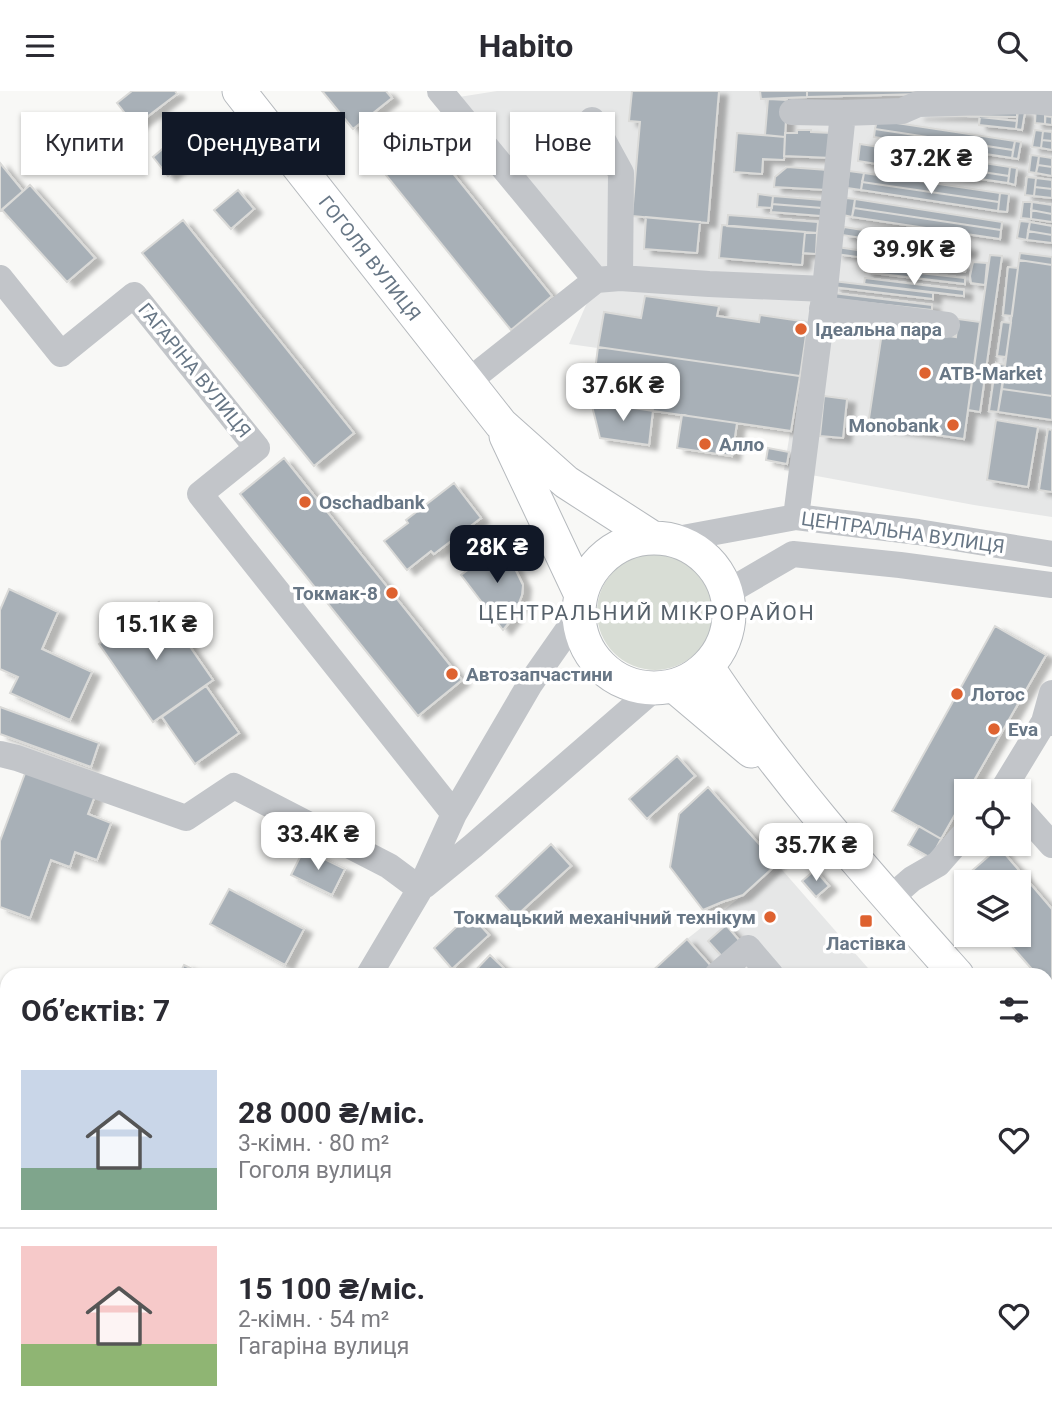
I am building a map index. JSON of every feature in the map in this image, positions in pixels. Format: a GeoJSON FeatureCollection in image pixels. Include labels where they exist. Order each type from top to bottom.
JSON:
{"type":"FeatureCollection","features":[{"type":"Feature","properties":{"kind":"main road","name":"ГОГОЛЯ ВУЛИЦЯ"},"geometry":{"type":"LineString","coordinates":[[239,91],[501,424],[566,482],[663,539]]}},
{"type":"Feature","properties":{"kind":"main road","name":"ГОГОЛЯ ВУЛИЦЯ"},"geometry":{"type":"LineString","coordinates":[[501,424],[580,604]]}},
{"type":"Feature","properties":{"kind":"main road"},"geometry":{"type":"LineString","coordinates":[[663,539],[691,548],[706,560],[718,575],[726,593],[729,613],[727,632],[719,650],[707,666],[692,678],[664,688],[635,686],[617,679],[601,667],[589,652],[581,634],[580,604],[588,576],[615,548],[633,541],[663,539]]}},
{"type":"Feature","properties":{"kind":"main road"},"geometry":{"type":"LineString","coordinates":[[707,666],[735,709],[794,785],[951,968]]}},
{"type":"Feature","properties":{"kind":"main road"},"geometry":{"type":"LineString","coordinates":[[664,688],[734,737],[794,785]]}},
{"type":"Feature","properties":{"kind":"street"},"geometry":{"type":"LineString","coordinates":[[440,91],[608,279]]}},
{"type":"Feature","properties":{"kind":"street"},"geometry":{"type":"LineString","coordinates":[[792,112],[902,111],[918,104],[1031,101],[1052,103]]}},
{"type":"Feature","properties":{"kind":"street"},"geometry":{"type":"LineString","coordinates":[[796,517],[843,113]]}},
{"type":"Feature","properties":{"kind":"street"},"geometry":{"type":"LineString","coordinates":[[608,279],[621,173],[615,162]]}},
{"type":"Feature","properties":{"kind":"street","name":"ГАГАРІНА ВУЛИЦЯ"},"geometry":{"type":"LineString","coordinates":[[0,278],[61,354],[134,295],[257,448],[200,495],[454,814]]}},
{"type":"Feature","properties":{"kind":"street"},"geometry":{"type":"LineString","coordinates":[[468,383],[608,279],[709,284],[823,299],[947,324]]}},
{"type":"Feature","properties":{"kind":"street","name":"ЦЕНТРАЛЬНА ВУЛИЦЯ"},"geometry":{"type":"LineString","coordinates":[[663,539],[796,517],[918,532],[1052,554]]}},
{"type":"Feature","properties":{"kind":"street","name":"ЦЕНТРАЛЬНА ВУЛИЦЯ"},"geometry":{"type":"LineString","coordinates":[[726,593],[793,554],[1052,585]]}},
{"type":"Feature","properties":{"kind":"street"},"geometry":{"type":"LineString","coordinates":[[373,968],[420,889],[454,814],[580,604]]}},
{"type":"Feature","properties":{"kind":"street"},"geometry":{"type":"LineString","coordinates":[[420,889],[664,688]]}},
{"type":"Feature","properties":{"kind":"street"},"geometry":{"type":"LineString","coordinates":[[1016,779],[1048,723],[1052,693]]}},
{"type":"Feature","properties":{"kind":"street"},"geometry":{"type":"LineString","coordinates":[[0,754],[186,818],[234,786],[389,866],[420,889]]}},
{"type":"Feature","properties":{"kind":"street"},"geometry":{"type":"LineString","coordinates":[[1031,822],[1052,845]]}},
{"type":"Feature","properties":{"kind":"street"},"geometry":{"type":"LineString","coordinates":[[889,899],[912,879],[938,864],[954,846]]}},
{"type":"Feature","properties":{"kind":"street"},"geometry":{"type":"LineString","coordinates":[[725,968],[748,948],[765,968]]}},
{"type":"Feature","properties":{"kind":"shaded area"},"geometry":{"type":"Polygon","coordinates":[[[497,91],[1052,91],[1052,517],[784,470],[799,376],[569,344],[600,273],[521,175],[615,175],[615,112],[510,112],[510,161],[496,143],[496,112],[471,112],[459,97],[497,91]]]}},
{"type":"Feature","properties":{"kind":"shaded area"},"geometry":{"type":"Polygon","coordinates":[[[655,554],[677,558],[696,571],[709,590],[713,612],[709,634],[696,653],[677,666],[655,670],[633,666],[614,653],[601,634],[597,612],[601,590],[614,571],[633,558],[655,554]]]}},
{"type":"Feature","properties":{"kind":"shaded area","name":"Токмацький механічний технікум"},"geometry":{"type":"Polygon","coordinates":[[[777,864],[868,968],[656,968],[687,939],[777,864]]]}},
{"type":"Feature","properties":{"kind":"building"},"geometry":{"type":"Polygon","coordinates":[[[132,91],[175,91],[177,94],[148,116],[148,112],[124,112],[117,103],[132,91]]]}},
{"type":"Feature","properties":{"kind":"building"},"geometry":{"type":"Polygon","coordinates":[[[322,91],[386,91],[392,98],[374,112],[359,112],[359,124],[353,129],[345,119],[345,112],[339,112],[322,91]]]}},
{"type":"Feature","properties":{"kind":"building"},"geometry":{"type":"Polygon","coordinates":[[[632,91],[719,91],[708,223],[632,216],[640,122],[629,121],[632,91]]]}},
{"type":"Feature","properties":{"kind":"building"},"geometry":{"type":"Polygon","coordinates":[[[760,91],[807,91],[807,97],[761,99],[760,91]]]}},
{"type":"Feature","properties":{"kind":"building"},"geometry":{"type":"Polygon","coordinates":[[[807,91],[921,91],[921,94],[807,97],[807,91]]]}},
{"type":"Feature","properties":{"kind":"building"},"geometry":{"type":"Polygon","coordinates":[[[768,99],[787,100],[785,137],[765,135],[768,99]]]}},
{"type":"Feature","properties":{"kind":"building"},"geometry":{"type":"Polygon","coordinates":[[[1036,106],[1046,107],[1045,124],[1035,123],[1036,106]]]}},
{"type":"Feature","properties":{"kind":"building"},"geometry":{"type":"Polygon","coordinates":[[[1017,111],[1017,117],[916,115],[1017,111]]]}},
{"type":"Feature","properties":{"kind":"building"},"geometry":{"type":"Polygon","coordinates":[[[1018,111],[1025,112],[1022,130],[1016,129],[1018,111]]]}},
{"type":"Feature","properties":{"kind":"building"},"geometry":{"type":"Polygon","coordinates":[[[1045,116],[1052,117],[1052,125],[1045,124],[1045,116]]]}},
{"type":"Feature","properties":{"kind":"building"},"geometry":{"type":"Polygon","coordinates":[[[980,117],[1017,121],[1016,129],[979,125],[980,117]]]}},
{"type":"Feature","properties":{"kind":"building"},"geometry":{"type":"Polygon","coordinates":[[[877,120],[1015,141],[1013,150],[875,129],[877,120]]]}},
{"type":"Feature","properties":{"kind":"building"},"geometry":{"type":"Polygon","coordinates":[[[875,129],[1013,150],[1012,158],[874,137],[875,129]]]}},
{"type":"Feature","properties":{"kind":"building"},"geometry":{"type":"Polygon","coordinates":[[[797,130],[833,133],[833,158],[784,156],[785,133],[797,133],[797,130]]]}},
{"type":"Feature","properties":{"kind":"building"},"geometry":{"type":"Polygon","coordinates":[[[1035,130],[1043,131],[1041,148],[1032,147],[1035,130]]]}},
{"type":"Feature","properties":{"kind":"building"},"geometry":{"type":"Polygon","coordinates":[[[1043,131],[1052,132],[1052,141],[1042,140],[1043,131]]]}},
{"type":"Feature","properties":{"kind":"building"},"geometry":{"type":"Polygon","coordinates":[[[737,133],[785,137],[784,160],[763,159],[762,174],[734,172],[737,133]]]}},
{"type":"Feature","properties":{"kind":"building"},"geometry":{"type":"Polygon","coordinates":[[[1042,140],[1052,141],[1052,150],[1041,148],[1042,140]]]}},
{"type":"Feature","properties":{"kind":"building"},"geometry":{"type":"Polygon","coordinates":[[[1015,141],[1021,142],[1018,159],[1012,158],[1015,141]]]}},
{"type":"Feature","properties":{"kind":"building"},"geometry":{"type":"Polygon","coordinates":[[[860,144],[886,148],[883,165],[858,161],[860,144]]]}},
{"type":"Feature","properties":{"kind":"building"},"geometry":{"type":"Polygon","coordinates":[[[886,148],[1010,167],[1009,176],[884,157],[886,148]]]}},
{"type":"Feature","properties":{"kind":"building"},"geometry":{"type":"Polygon","coordinates":[[[162,149],[162,168],[153,157],[162,149]]]}},
{"type":"Feature","properties":{"kind":"building"},"geometry":{"type":"Polygon","coordinates":[[[1031,155],[1039,156],[1036,173],[1029,172],[1031,155]]]}},
{"type":"Feature","properties":{"kind":"building"},"geometry":{"type":"Polygon","coordinates":[[[1039,156],[1052,158],[1052,167],[1038,165],[1039,156]]]}},
{"type":"Feature","properties":{"kind":"building"},"geometry":{"type":"Polygon","coordinates":[[[884,157],[1009,176],[1008,183],[883,165],[884,157]]]}},
{"type":"Feature","properties":{"kind":"building"},"geometry":{"type":"Polygon","coordinates":[[[0,163],[23,191],[0,211],[0,163]]]}},
{"type":"Feature","properties":{"kind":"building"},"geometry":{"type":"Polygon","coordinates":[[[1038,165],[1052,167],[1052,176],[1036,173],[1038,165]]]}},
{"type":"Feature","properties":{"kind":"building"},"geometry":{"type":"Polygon","coordinates":[[[787,167],[828,170],[827,190],[774,187],[775,177],[787,167]]]}},
{"type":"Feature","properties":{"kind":"building"},"geometry":{"type":"Polygon","coordinates":[[[1010,167],[1017,168],[1015,185],[1008,183],[1010,167]]]}},
{"type":"Feature","properties":{"kind":"building"},"geometry":{"type":"Polygon","coordinates":[[[849,171],[864,173],[861,190],[847,188],[849,171]]]}},
{"type":"Feature","properties":{"kind":"building"},"geometry":{"type":"Polygon","coordinates":[[[864,173],[1000,193],[999,202],[862,182],[864,173]]]}},
{"type":"Feature","properties":{"kind":"building"},"geometry":{"type":"Polygon","coordinates":[[[386,175],[454,175],[552,296],[511,330],[386,175]]]}},
{"type":"Feature","properties":{"kind":"building"},"geometry":{"type":"Polygon","coordinates":[[[1027,177],[1036,178],[1034,196],[1025,195],[1027,177]]]}},
{"type":"Feature","properties":{"kind":"building"},"geometry":{"type":"Polygon","coordinates":[[[1036,178],[1052,180],[1052,189],[1035,187],[1036,178]]]}},
{"type":"Feature","properties":{"kind":"building"},"geometry":{"type":"Polygon","coordinates":[[[862,182],[999,202],[998,211],[861,190],[862,182]]]}},
{"type":"Feature","properties":{"kind":"building"},"geometry":{"type":"Polygon","coordinates":[[[30,185],[95,258],[67,282],[2,210],[30,185]]]}},
{"type":"Feature","properties":{"kind":"building"},"geometry":{"type":"Polygon","coordinates":[[[1035,187],[1052,189],[1052,198],[1034,196],[1035,187]]]}},
{"type":"Feature","properties":{"kind":"building"},"geometry":{"type":"Polygon","coordinates":[[[238,190],[254,209],[231,229],[214,210],[238,190]]]}},
{"type":"Feature","properties":{"kind":"building"},"geometry":{"type":"Polygon","coordinates":[[[1000,193],[1009,194],[1007,212],[998,211],[1000,193]]]}},
{"type":"Feature","properties":{"kind":"building"},"geometry":{"type":"Polygon","coordinates":[[[758,194],[773,196],[772,208],[757,207],[758,194]]]}},
{"type":"Feature","properties":{"kind":"building"},"geometry":{"type":"Polygon","coordinates":[[[773,196],[823,200],[822,208],[772,204],[773,196]]]}},
{"type":"Feature","properties":{"kind":"building"},"geometry":{"type":"Polygon","coordinates":[[[846,198],[855,199],[852,217],[843,215],[846,198]]]}},
{"type":"Feature","properties":{"kind":"building"},"geometry":{"type":"Polygon","coordinates":[[[855,199],[1002,222],[1001,230],[854,208],[855,199]]]}},
{"type":"Feature","properties":{"kind":"building"},"geometry":{"type":"Polygon","coordinates":[[[1023,202],[1032,202],[1031,219],[1021,218],[1023,202]]]}},
{"type":"Feature","properties":{"kind":"building"},"geometry":{"type":"Polygon","coordinates":[[[1032,202],[1052,205],[1052,214],[1031,210],[1032,202]]]}},
{"type":"Feature","properties":{"kind":"building"},"geometry":{"type":"Polygon","coordinates":[[[772,204],[822,208],[821,216],[771,212],[772,204]]]}},
{"type":"Feature","properties":{"kind":"building"},"geometry":{"type":"Polygon","coordinates":[[[854,208],[1001,230],[1000,239],[852,217],[854,208]]]}},
{"type":"Feature","properties":{"kind":"building"},"geometry":{"type":"Polygon","coordinates":[[[1031,210],[1052,214],[1052,222],[1031,219],[1031,210]]]}},
{"type":"Feature","properties":{"kind":"building"},"geometry":{"type":"Polygon","coordinates":[[[728,215],[818,222],[817,233],[727,226],[728,215]]]}},
{"type":"Feature","properties":{"kind":"building"},"geometry":{"type":"Polygon","coordinates":[[[646,217],[700,222],[697,253],[644,249],[646,217]]]}},
{"type":"Feature","properties":{"kind":"building"},"geometry":{"type":"Polygon","coordinates":[[[183,220],[354,433],[314,466],[142,253],[183,220]]]}},
{"type":"Feature","properties":{"kind":"building"},"geometry":{"type":"Polygon","coordinates":[[[1020,221],[1030,222],[1027,240],[1017,238],[1020,221]]]}},
{"type":"Feature","properties":{"kind":"building"},"geometry":{"type":"Polygon","coordinates":[[[1030,222],[1052,226],[1052,235],[1028,231],[1030,222]]]}},
{"type":"Feature","properties":{"kind":"building"},"geometry":{"type":"Polygon","coordinates":[[[722,225],[805,232],[802,265],[719,258],[722,225]]]}},
{"type":"Feature","properties":{"kind":"building"},"geometry":{"type":"Polygon","coordinates":[[[844,227],[970,247],[968,254],[842,235],[844,227]]]}},
{"type":"Feature","properties":{"kind":"building"},"geometry":{"type":"Polygon","coordinates":[[[1028,231],[1052,235],[1052,243],[1027,240],[1028,231]]]}},
{"type":"Feature","properties":{"kind":"building"},"geometry":{"type":"Polygon","coordinates":[[[805,232],[817,233],[816,254],[803,253],[805,232]]]}},
{"type":"Feature","properties":{"kind":"building"},"geometry":{"type":"Polygon","coordinates":[[[837,247],[966,266],[965,272],[836,254],[837,247]]]}},
{"type":"Feature","properties":{"kind":"building"},"geometry":{"type":"Polygon","coordinates":[[[1020,253],[1052,257],[1052,265],[1019,260],[1020,253]]]}},
{"type":"Feature","properties":{"kind":"building"},"geometry":{"type":"Polygon","coordinates":[[[990,255],[1002,256],[980,412],[968,410],[990,255]]]}},
{"type":"Feature","properties":{"kind":"building"},"geometry":{"type":"Polygon","coordinates":[[[1019,260],[1052,265],[1052,396],[1002,389],[1019,260]]]}},
{"type":"Feature","properties":{"kind":"building"},"geometry":{"type":"Polygon","coordinates":[[[973,262],[987,263],[985,285],[971,283],[973,262]]]}},
{"type":"Feature","properties":{"kind":"building"},"geometry":{"type":"Polygon","coordinates":[[[865,267],[965,278],[965,284],[865,272],[865,267]]]}},
{"type":"Feature","properties":{"kind":"building"},"geometry":{"type":"Polygon","coordinates":[[[1008,267],[1018,268],[1012,316],[1003,315],[1008,267]]]}},
{"type":"Feature","properties":{"kind":"building"},"geometry":{"type":"Polygon","coordinates":[[[865,278],[964,290],[964,296],[864,284],[865,278]]]}},
{"type":"Feature","properties":{"kind":"building"},"geometry":{"type":"Polygon","coordinates":[[[833,281],[933,293],[933,299],[833,287],[833,281]]]}},
{"type":"Feature","properties":{"kind":"building"},"geometry":{"type":"Polygon","coordinates":[[[833,293],[932,305],[932,310],[832,299],[833,293]]]}},
{"type":"Feature","properties":{"kind":"building"},"geometry":{"type":"Polygon","coordinates":[[[645,296],[719,306],[717,316],[759,322],[760,315],[808,322],[800,376],[598,347],[604,312],[641,318],[645,296]]]}},
{"type":"Feature","properties":{"kind":"building","name":"ATB-Market"},"geometry":{"type":"Polygon","coordinates":[[[958,319],[980,322],[964,439],[868,425],[883,326],[956,337],[958,319]]]}},
{"type":"Feature","properties":{"kind":"building"},"geometry":{"type":"Polygon","coordinates":[[[1002,322],[1011,323],[1006,357],[997,356],[1002,322]]]}},
{"type":"Feature","properties":{"kind":"building"},"geometry":{"type":"Polygon","coordinates":[[[598,347],[800,376],[791,431],[591,402],[598,347]]]}},
{"type":"Feature","properties":{"kind":"building"},"geometry":{"type":"Polygon","coordinates":[[[996,363],[1005,365],[998,412],[989,411],[996,363]]]}},
{"type":"Feature","properties":{"kind":"building"},"geometry":{"type":"Polygon","coordinates":[[[1002,389],[1052,396],[1052,420],[998,412],[1002,389]]]}},
{"type":"Feature","properties":{"kind":"building"},"geometry":{"type":"Polygon","coordinates":[[[824,396],[847,399],[843,438],[820,436],[824,396]]]}},
{"type":"Feature","properties":{"kind":"building"},"geometry":{"type":"Polygon","coordinates":[[[591,402],[653,410],[649,445],[600,438],[591,402]]]}},
{"type":"Feature","properties":{"kind":"building"},"geometry":{"type":"Polygon","coordinates":[[[682,415],[737,423],[732,456],[677,448],[682,415]]]}},
{"type":"Feature","properties":{"kind":"building"},"geometry":{"type":"Polygon","coordinates":[[[996,420],[1038,427],[1028,487],[987,480],[996,420]]]}},
{"type":"Feature","properties":{"kind":"building"},"geometry":{"type":"Polygon","coordinates":[[[1048,429],[1052,430],[1052,492],[1039,490],[1048,429]]]}},
{"type":"Feature","properties":{"kind":"building"},"geometry":{"type":"Polygon","coordinates":[[[768,448],[789,452],[787,464],[766,460],[768,448]]]}},
{"type":"Feature","properties":{"kind":"building"},"geometry":{"type":"Polygon","coordinates":[[[284,458],[462,680],[418,716],[240,494],[284,458]]]}},
{"type":"Feature","properties":{"kind":"building"},"geometry":{"type":"Polygon","coordinates":[[[454,483],[481,518],[434,554],[431,551],[407,570],[384,541],[408,523],[406,520],[454,483]]]}},
{"type":"Feature","properties":{"kind":"building"},"geometry":{"type":"Polygon","coordinates":[[[501,545],[523,585],[513,618],[503,630],[461,575],[501,545]]]}},
{"type":"Feature","properties":{"kind":"building"},"geometry":{"type":"Polygon","coordinates":[[[9,589],[58,612],[42,649],[92,672],[70,720],[10,693],[18,677],[0,669],[0,610],[9,589]]]}},
{"type":"Feature","properties":{"kind":"building"},"geometry":{"type":"Polygon","coordinates":[[[159,602],[213,680],[153,722],[99,644],[159,602]]]}},
{"type":"Feature","properties":{"kind":"building"},"geometry":{"type":"Polygon","coordinates":[[[995,626],[1046,655],[975,779],[954,779],[954,816],[941,839],[892,811],[995,626]]]}},
{"type":"Feature","properties":{"kind":"building"},"geometry":{"type":"Polygon","coordinates":[[[206,686],[239,733],[195,764],[162,717],[206,686]]]}},
{"type":"Feature","properties":{"kind":"building"},"geometry":{"type":"Polygon","coordinates":[[[0,707],[99,743],[91,767],[0,734],[0,707]]]}},
{"type":"Feature","properties":{"kind":"building"},"geometry":{"type":"Polygon","coordinates":[[[677,756],[695,776],[647,819],[629,799],[677,756]]]}},
{"type":"Feature","properties":{"kind":"building"},"geometry":{"type":"Polygon","coordinates":[[[27,768],[96,793],[88,814],[111,823],[97,860],[75,852],[70,867],[51,860],[30,918],[0,907],[0,841],[27,768]]]}},
{"type":"Feature","properties":{"kind":"building"},"geometry":{"type":"Polygon","coordinates":[[[708,787],[777,864],[743,895],[703,910],[670,867],[679,814],[708,787]]]}},
{"type":"Feature","properties":{"kind":"building"},"geometry":{"type":"Polygon","coordinates":[[[919,826],[941,839],[931,858],[908,845],[919,826]]]}},
{"type":"Feature","properties":{"kind":"building"},"geometry":{"type":"Polygon","coordinates":[[[551,844],[571,866],[515,917],[496,896],[551,844]]]}},
{"type":"Feature","properties":{"kind":"building"},"geometry":{"type":"Polygon","coordinates":[[[304,849],[345,869],[332,895],[291,875],[304,849]]]}},
{"type":"Feature","properties":{"kind":"building"},"geometry":{"type":"Polygon","coordinates":[[[989,856],[1007,856],[1019,870],[973,870],[989,856]]]}},
{"type":"Feature","properties":{"kind":"building"},"geometry":{"type":"Polygon","coordinates":[[[815,870],[829,886],[816,897],[802,881],[815,870]]]}},
{"type":"Feature","properties":{"kind":"building"},"geometry":{"type":"Polygon","coordinates":[[[1031,884],[1052,909],[1052,968],[1031,968],[1012,947],[1031,947],[1031,884]]]}},
{"type":"Feature","properties":{"kind":"building"},"geometry":{"type":"Polygon","coordinates":[[[229,889],[304,929],[285,965],[210,924],[229,889]]]}},
{"type":"Feature","properties":{"kind":"building"},"geometry":{"type":"Polygon","coordinates":[[[470,914],[489,935],[453,968],[434,948],[470,914]]]}},
{"type":"Feature","properties":{"kind":"building"},"geometry":{"type":"Polygon","coordinates":[[[726,925],[745,947],[727,962],[708,941],[726,925]]]}},
{"type":"Feature","properties":{"kind":"building"},"geometry":{"type":"Polygon","coordinates":[[[687,939],[712,967],[711,968],[656,968],[687,939]]]}},
{"type":"Feature","properties":{"kind":"building"},"geometry":{"type":"Polygon","coordinates":[[[490,955],[504,968],[478,968],[490,955]]]}},
{"type":"Feature","properties":{"kind":"place","name":"Ідеальна пара"},"geometry":{"type":"Point","coordinates":[801,329]}},
{"type":"Feature","properties":{"kind":"place","name":"ATB-Market"},"geometry":{"type":"Point","coordinates":[925,373]}},
{"type":"Feature","properties":{"kind":"place","name":"Monobank"},"geometry":{"type":"Point","coordinates":[953,425]}},
{"type":"Feature","properties":{"kind":"place","name":"Алло"},"geometry":{"type":"Point","coordinates":[705,444]}},
{"type":"Feature","properties":{"kind":"place","name":"Oschadbank"},"geometry":{"type":"Point","coordinates":[305,502]}},
{"type":"Feature","properties":{"kind":"place","name":"Токмак-8"},"geometry":{"type":"Point","coordinates":[392,593]}},
{"type":"Feature","properties":{"kind":"place","name":"Автозапчастини"},"geometry":{"type":"Point","coordinates":[452,674]}},
{"type":"Feature","properties":{"kind":"place","name":"Лотос"},"geometry":{"type":"Point","coordinates":[957,694]}},
{"type":"Feature","properties":{"kind":"place","name":"Eva"},"geometry":{"type":"Point","coordinates":[994,729]}},
{"type":"Feature","properties":{"kind":"place","name":"Токмацький механічний технікум"},"geometry":{"type":"Point","coordinates":[770,917]}},
{"type":"Feature","properties":{"kind":"place","name":"Ластівка"},"geometry":{"type":"Point","coordinates":[866,921]}},
{"type":"Feature","properties":{"kind":"district","name":"ЦЕНТРАЛЬНИЙ МІКРОРАЙОН"},"geometry":{"type":"Point","coordinates":[647,613]}}]}
